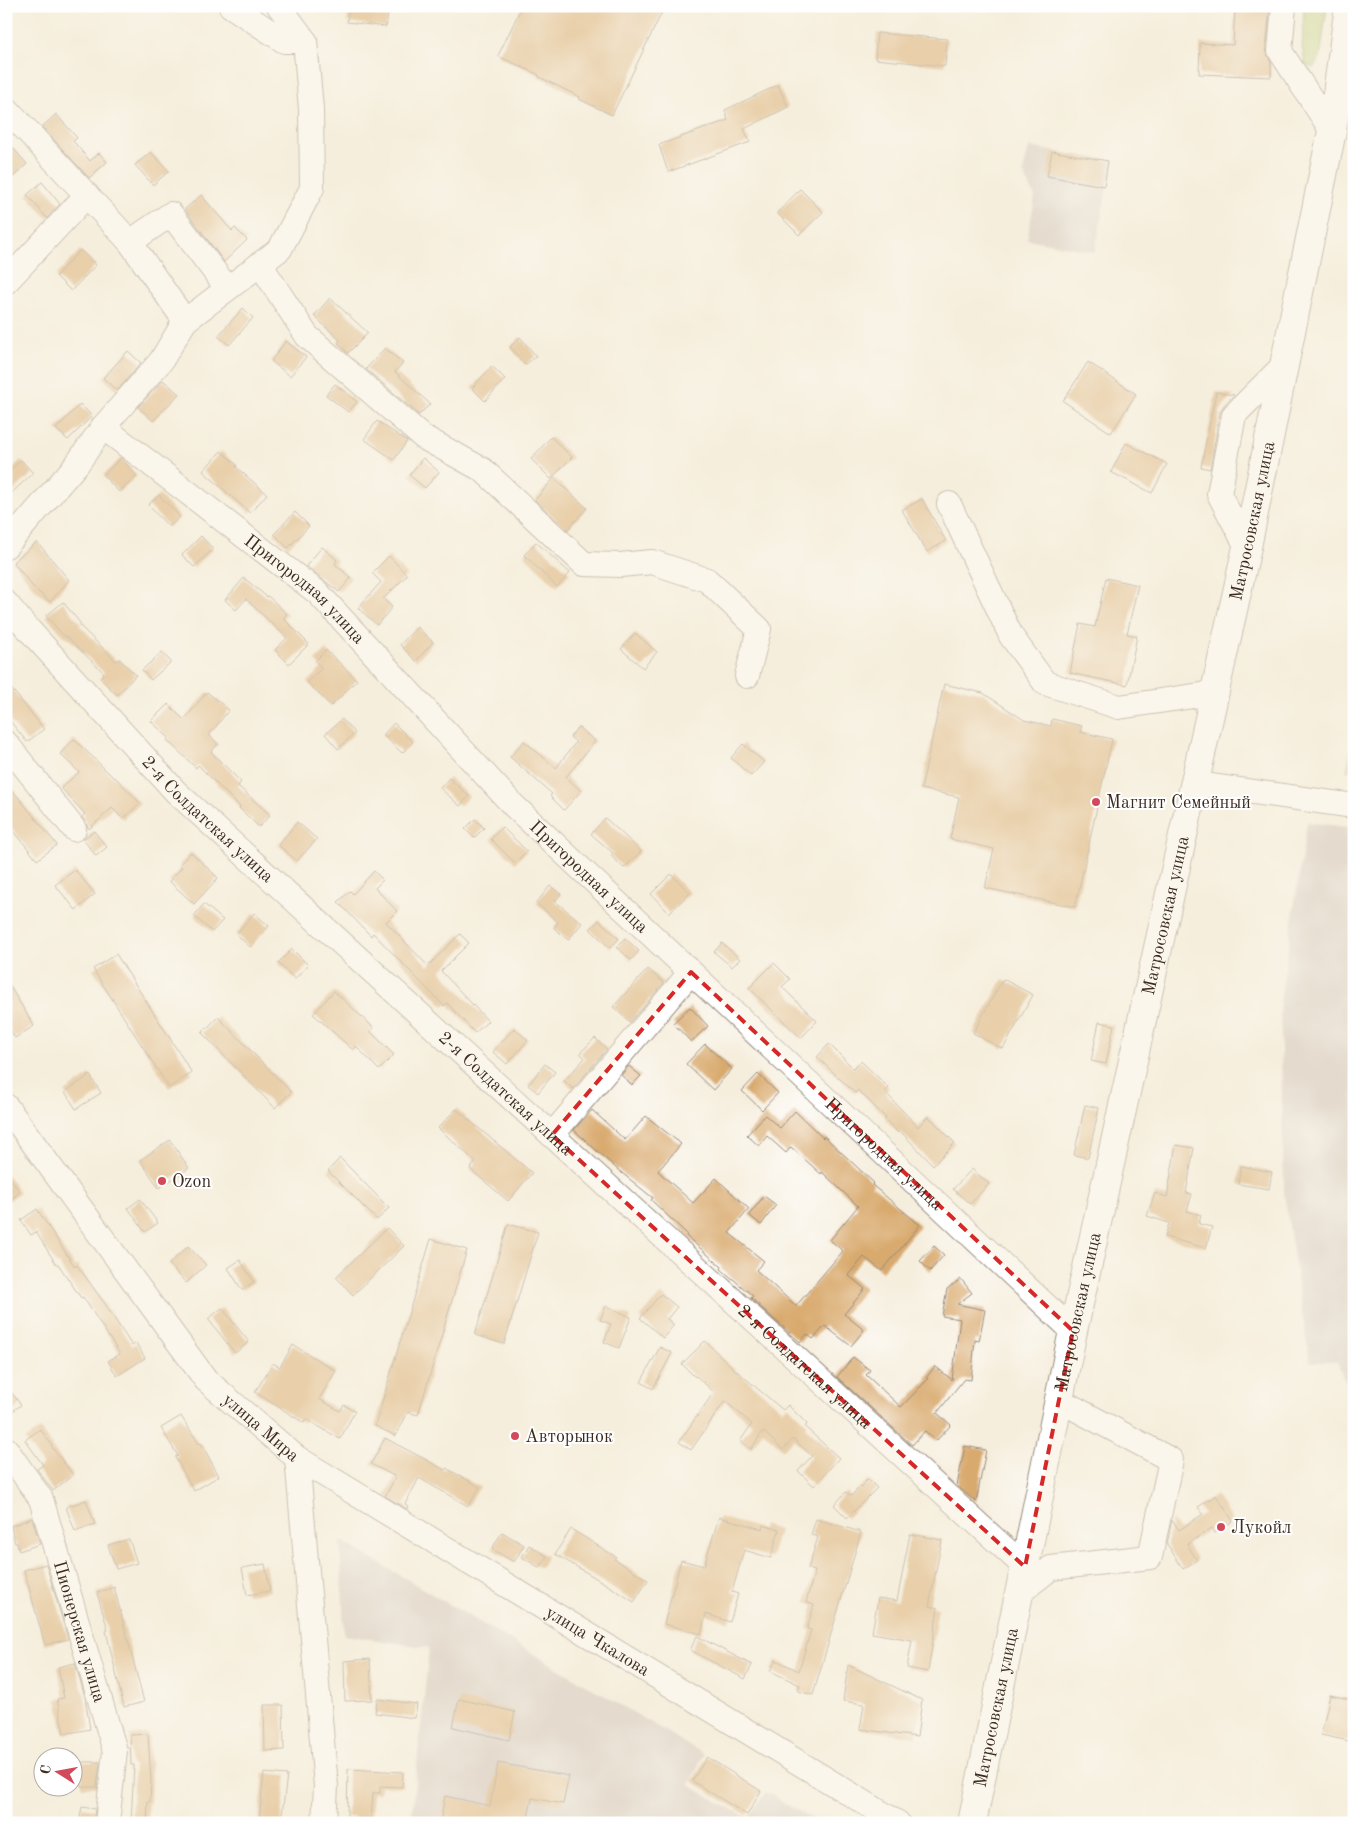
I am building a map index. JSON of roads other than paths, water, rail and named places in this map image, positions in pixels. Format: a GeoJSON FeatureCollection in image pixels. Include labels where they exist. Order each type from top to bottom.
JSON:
{"type":"FeatureCollection","features":[{"type":"Feature","properties":{"kind":"highway","name":"Матросовская улица"},"geometry":{"type":"LineString","coordinates":[[972,1823],[1073,1331],[1196,784],[1214,693],[1247,547],[1332,131],[1349,6]]}},
{"type":"Feature","properties":{"kind":"street"},"geometry":{"type":"LineString","coordinates":[[231,6],[284,41],[305,41]]}},
{"type":"Feature","properties":{"kind":"street"},"geometry":{"type":"LineString","coordinates":[[7,543],[77,464],[103,427],[161,361],[184,321],[280,249],[312,188],[311,109],[305,41],[279,6]]}},
{"type":"Feature","properties":{"kind":"street"},"geometry":{"type":"LineString","coordinates":[[1284,6],[1280,51],[1332,131]]}},
{"type":"Feature","properties":{"kind":"street"},"geometry":{"type":"LineString","coordinates":[[6,108],[130,242],[184,321]]}},
{"type":"Feature","properties":{"kind":"street"},"geometry":{"type":"LineString","coordinates":[[6,282],[87,195]]}},
{"type":"Feature","properties":{"kind":"street"},"geometry":{"type":"LineString","coordinates":[[130,242],[171,214],[227,288]]}},
{"type":"Feature","properties":{"kind":"street"},"geometry":{"type":"LineString","coordinates":[[260,264],[307,336],[423,437],[483,470],[584,564],[620,565],[652,562],[707,580],[759,629],[747,676]]}},
{"type":"Feature","properties":{"kind":"street"},"geometry":{"type":"LineString","coordinates":[[1247,547],[1219,494],[1234,415],[1284,365]]}},
{"type":"Feature","properties":{"kind":"street","name":"Пригородная улица"},"geometry":{"type":"LineString","coordinates":[[103,427],[318,593],[513,805],[1073,1331]]}},
{"type":"Feature","properties":{"kind":"street"},"geometry":{"type":"LineString","coordinates":[[949,504],[1011,636],[1045,683],[1119,707],[1214,693]]}},
{"type":"Feature","properties":{"kind":"street","name":"2-я Солдатская улица"},"geometry":{"type":"LineString","coordinates":[[6,603],[27,629],[176,792],[552,1135],[1022,1580]]}},
{"type":"Feature","properties":{"kind":"street"},"geometry":{"type":"LineString","coordinates":[[6,743],[74,829]]}},
{"type":"Feature","properties":{"kind":"street"},"geometry":{"type":"LineString","coordinates":[[1196,784],[1354,806]]}},
{"type":"Feature","properties":{"kind":"street"},"geometry":{"type":"LineString","coordinates":[[552,1135],[691,972]]}},
{"type":"Feature","properties":{"kind":"street","name":"улица Мира"},"geometry":{"type":"LineString","coordinates":[[6,1106],[206,1380],[298,1458],[326,1786],[324,1823]]}},
{"type":"Feature","properties":{"kind":"street"},"geometry":{"type":"LineString","coordinates":[[1022,1580],[1052,1568],[1150,1556],[1171,1460],[1059,1400]]}},
{"type":"Feature","properties":{"kind":"street","name":"Пионерская улица"},"geometry":{"type":"LineString","coordinates":[[6,1449],[41,1499],[115,1751],[107,1823]]}},
{"type":"Feature","properties":{"kind":"street","name":"улица Чкалова"},"geometry":{"type":"LineString","coordinates":[[298,1458],[898,1823]]}},
{"type":"Feature","properties":{"kind":"place","name":"Магнит Семейный"},"geometry":{"type":"Point","coordinates":[1096,802]}},
{"type":"Feature","properties":{"kind":"place","name":"Ozon"},"geometry":{"type":"Point","coordinates":[162,1181]}},
{"type":"Feature","properties":{"kind":"place","name":"Авторынок"},"geometry":{"type":"Point","coordinates":[515,1436]}},
{"type":"Feature","properties":{"kind":"place","name":"Лукойл"},"geometry":{"type":"Point","coordinates":[1221,1527]}}]}
